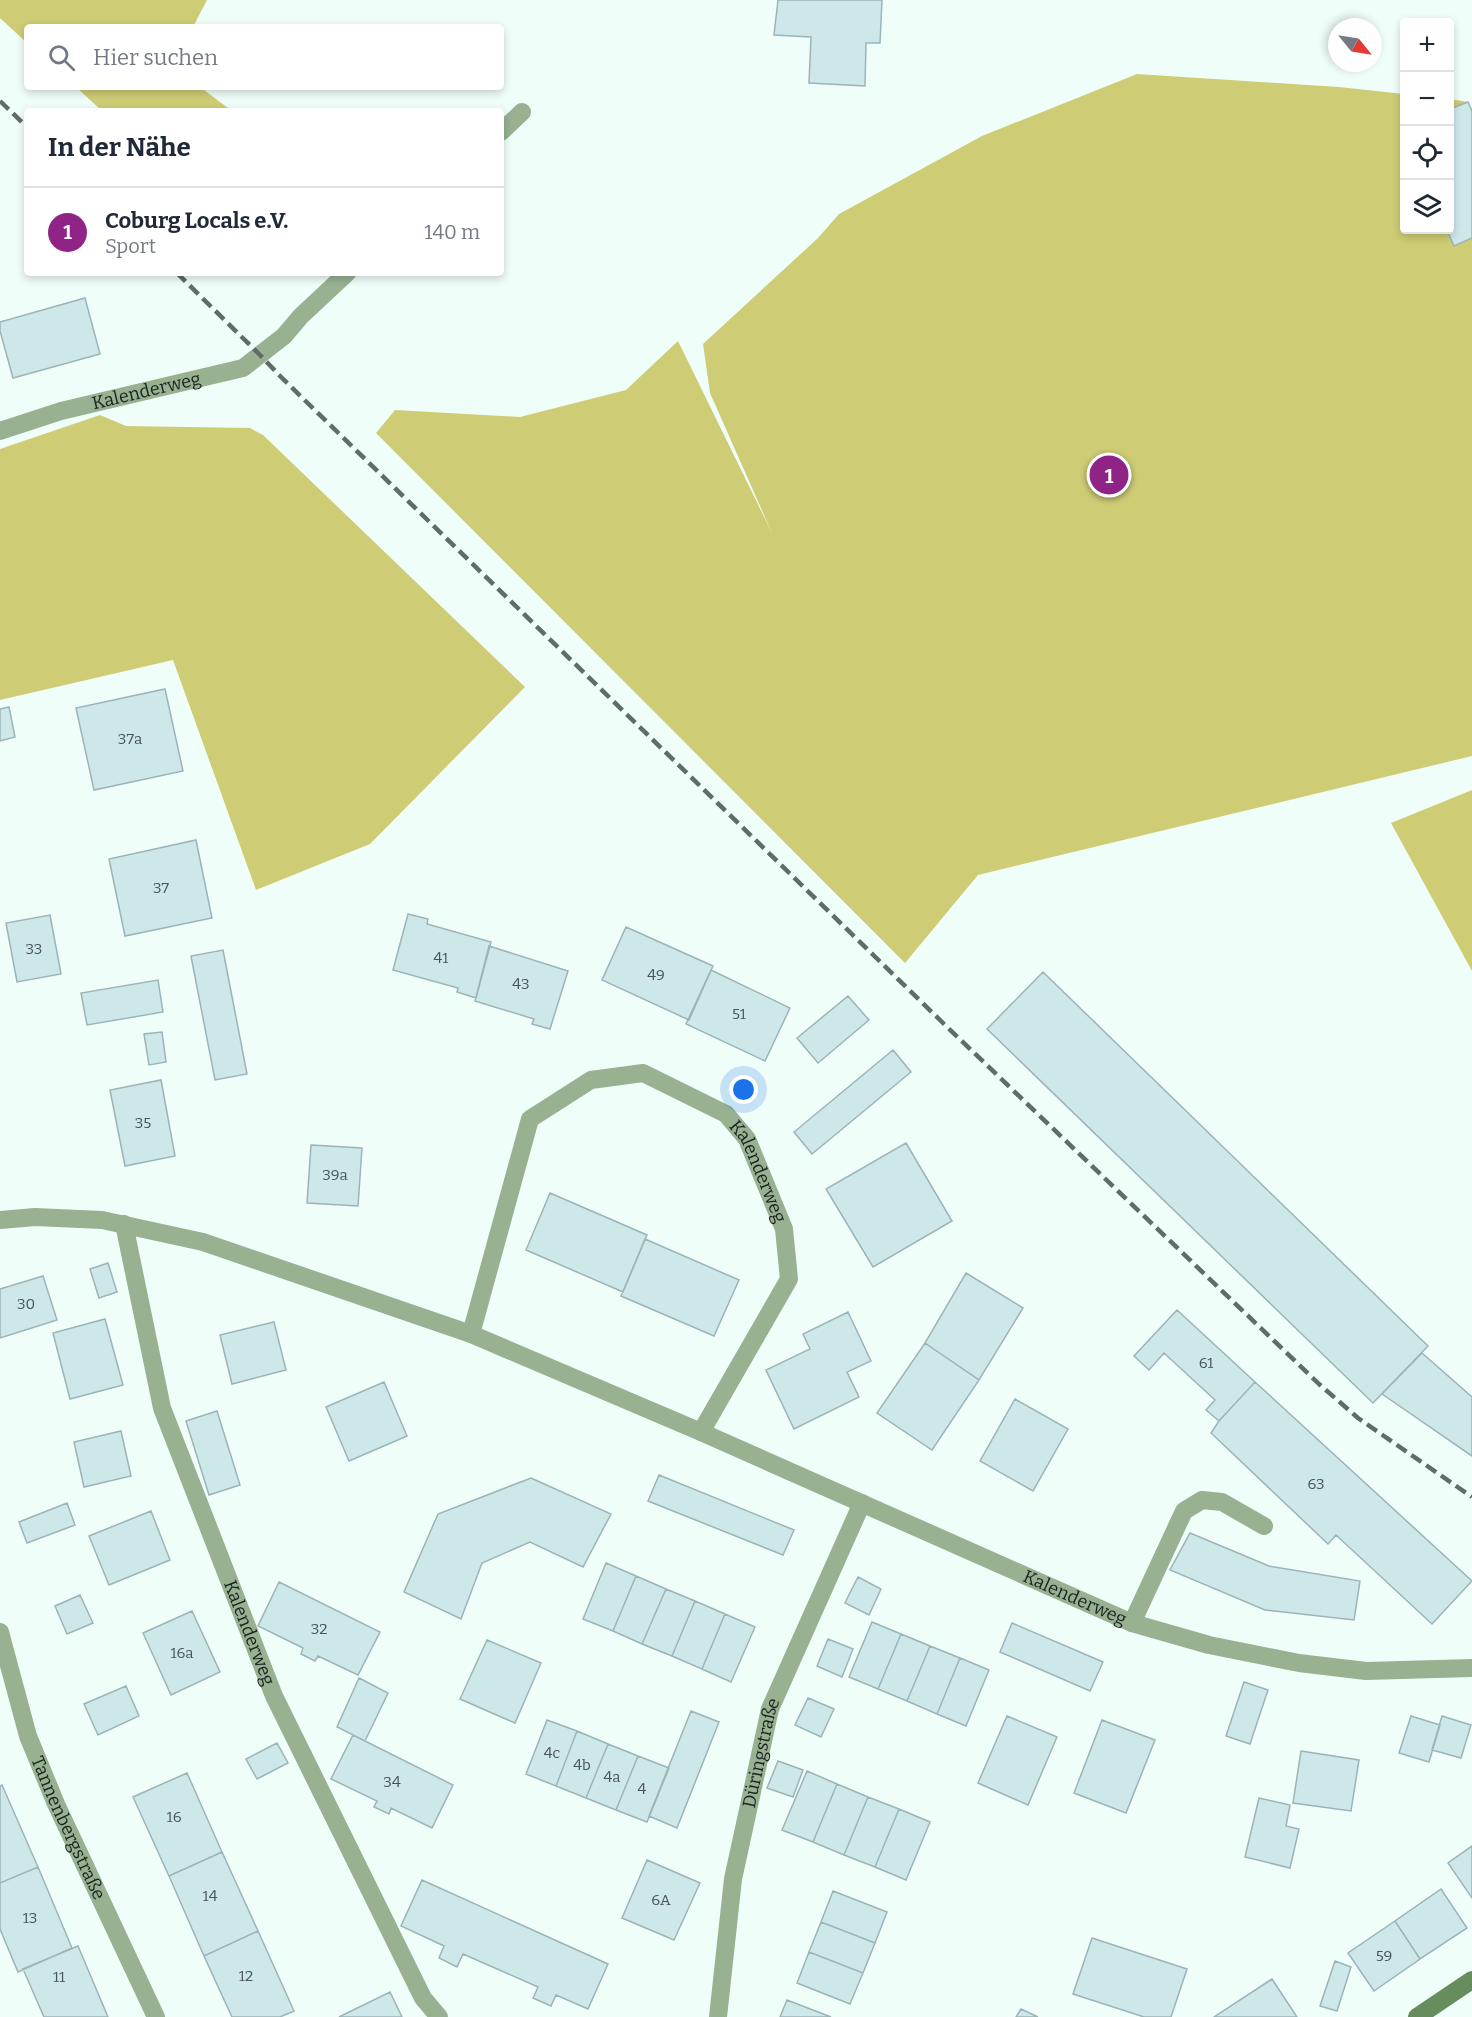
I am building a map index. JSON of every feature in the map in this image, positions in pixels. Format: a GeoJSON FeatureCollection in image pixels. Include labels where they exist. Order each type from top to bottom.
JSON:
{"type":"FeatureCollection","features":[{"type":"Feature","properties":{"kind":"street"},"geometry":{"type":"LineString","coordinates":[[504,129],[522,112]]}},
{"type":"Feature","properties":{"kind":"street","name":"Kalenderweg"},"geometry":{"type":"LineString","coordinates":[[0,431],[61,411],[243,368],[284,336],[301,316],[344,276]]}},
{"type":"Feature","properties":{"kind":"street","name":"Kalenderweg"},"geometry":{"type":"LineString","coordinates":[[471,1334],[530,1119],[591,1080],[643,1072],[726,1114],[747,1139],[784,1229],[789,1279],[701,1432]]}},
{"type":"Feature","properties":{"kind":"street","name":"Kalenderweg"},"geometry":{"type":"LineString","coordinates":[[0,1220],[36,1217],[102,1220],[203,1242],[471,1334],[701,1432],[1132,1623],[1209,1645],[1299,1663],[1366,1671],[1472,1668]]}},
{"type":"Feature","properties":{"kind":"street","name":"Kalenderweg"},"geometry":{"type":"LineString","coordinates":[[124,1224],[162,1408],[274,1696],[423,1998],[439,2017]]}},
{"type":"Feature","properties":{"kind":"street"},"geometry":{"type":"LineString","coordinates":[[1132,1623],[1184,1511],[1202,1500],[1222,1502],[1264,1526]]}},
{"type":"Feature","properties":{"kind":"street","name":"Düringstraße"},"geometry":{"type":"LineString","coordinates":[[718,2017],[733,1879],[770,1709],[862,1503]]}},
{"type":"Feature","properties":{"kind":"street","name":"Tannenbergstraße"},"geometry":{"type":"LineString","coordinates":[[0,1632],[28,1736],[56,1804],[156,2017]]}},
{"type":"Feature","properties":{"kind":"street"},"geometry":{"type":"LineString","coordinates":[[1417,2017],[1472,1980]]}},
{"type":"Feature","properties":{"kind":"shaded area"},"geometry":{"type":"Polygon","coordinates":[[[0,0],[207,0],[195,24],[24,24],[24,40],[0,18],[0,0]]]}},
{"type":"Feature","properties":{"kind":"shaded area"},"geometry":{"type":"Polygon","coordinates":[[[1137,74],[1339,87],[1400,94],[1400,234],[1454,234],[1454,100],[1468,102],[1472,109],[1472,756],[978,875],[905,963],[376,433],[395,410],[520,417],[626,390],[678,341],[772,533],[710,393],[703,344],[818,238],[839,214],[982,136],[1137,74]]]}},
{"type":"Feature","properties":{"kind":"shaded area"},"geometry":{"type":"Polygon","coordinates":[[[79,90],[204,90],[228,108],[99,108],[79,90]]]}},
{"type":"Feature","properties":{"kind":"shaded area"},"geometry":{"type":"Polygon","coordinates":[[[100,415],[126,426],[250,428],[263,435],[525,687],[370,844],[256,890],[173,660],[0,700],[0,449],[100,415]]]}},
{"type":"Feature","properties":{"kind":"shaded area"},"geometry":{"type":"Polygon","coordinates":[[[1472,790],[1472,971],[1391,823],[1472,790]]]}},
{"type":"Feature","properties":{"kind":"building"},"geometry":{"type":"Polygon","coordinates":[[[778,0],[882,0],[880,43],[866,43],[865,86],[809,83],[811,37],[774,35],[778,0]]]}},
{"type":"Feature","properties":{"kind":"building"},"geometry":{"type":"Polygon","coordinates":[[[1468,102],[1472,111],[1472,238],[1454,246],[1449,234],[1454,234],[1454,107],[1468,102]]]}},
{"type":"Feature","properties":{"kind":"building"},"geometry":{"type":"Polygon","coordinates":[[[85,298],[100,354],[13,378],[0,331],[0,322],[85,298]]]}},
{"type":"Feature","properties":{"kind":"building"},"geometry":{"type":"Polygon","coordinates":[[[165,689],[183,771],[94,790],[76,708],[165,689]]]}},
{"type":"Feature","properties":{"kind":"building"},"geometry":{"type":"Polygon","coordinates":[[[9,707],[15,737],[0,741],[0,709],[9,707]]]}},
{"type":"Feature","properties":{"kind":"building"},"geometry":{"type":"Polygon","coordinates":[[[196,840],[212,918],[125,936],[109,859],[196,840]]]}},
{"type":"Feature","properties":{"kind":"building"},"geometry":{"type":"Polygon","coordinates":[[[408,914],[428,919],[427,924],[491,942],[476,998],[457,992],[458,988],[393,970],[408,914]]]}},
{"type":"Feature","properties":{"kind":"building"},"geometry":{"type":"Polygon","coordinates":[[[50,915],[61,974],[17,982],[6,923],[50,915]]]}},
{"type":"Feature","properties":{"kind":"building"},"geometry":{"type":"Polygon","coordinates":[[[626,927],[713,966],[689,1020],[602,980],[626,927]]]}},
{"type":"Feature","properties":{"kind":"building"},"geometry":{"type":"Polygon","coordinates":[[[489,946],[568,971],[550,1029],[532,1024],[534,1019],[475,1001],[489,946]]]}},
{"type":"Feature","properties":{"kind":"building"},"geometry":{"type":"Polygon","coordinates":[[[223,950],[247,1074],[215,1080],[191,956],[223,950]]]}},
{"type":"Feature","properties":{"kind":"building"},"geometry":{"type":"Polygon","coordinates":[[[711,970],[790,1008],[765,1061],[686,1024],[711,970]]]}},
{"type":"Feature","properties":{"kind":"building"},"geometry":{"type":"Polygon","coordinates":[[[1043,972],[1428,1346],[1373,1403],[987,1029],[1043,972]]]}},
{"type":"Feature","properties":{"kind":"building"},"geometry":{"type":"Polygon","coordinates":[[[158,980],[163,1012],[87,1025],[81,993],[158,980]]]}},
{"type":"Feature","properties":{"kind":"building"},"geometry":{"type":"Polygon","coordinates":[[[848,996],[869,1020],[818,1063],[797,1038],[848,996]]]}},
{"type":"Feature","properties":{"kind":"building"},"geometry":{"type":"Polygon","coordinates":[[[162,1032],[166,1062],[149,1065],[144,1034],[162,1032]]]}},
{"type":"Feature","properties":{"kind":"building"},"geometry":{"type":"Polygon","coordinates":[[[893,1050],[911,1072],[812,1154],[794,1132],[893,1050]]]}},
{"type":"Feature","properties":{"kind":"building"},"geometry":{"type":"Polygon","coordinates":[[[161,1080],[175,1156],[125,1166],[110,1090],[161,1080]]]}},
{"type":"Feature","properties":{"kind":"building"},"geometry":{"type":"Polygon","coordinates":[[[906,1143],[952,1221],[873,1267],[826,1189],[906,1143]]]}},
{"type":"Feature","properties":{"kind":"building"},"geometry":{"type":"Polygon","coordinates":[[[311,1145],[362,1148],[358,1206],[307,1203],[311,1145]]]}},
{"type":"Feature","properties":{"kind":"building"},"geometry":{"type":"Polygon","coordinates":[[[550,1193],[647,1235],[623,1292],[526,1250],[550,1193]]]}},
{"type":"Feature","properties":{"kind":"building"},"geometry":{"type":"Polygon","coordinates":[[[645,1239],[739,1280],[714,1336],[621,1296],[645,1239]]]}},
{"type":"Feature","properties":{"kind":"building"},"geometry":{"type":"Polygon","coordinates":[[[108,1263],[117,1292],[99,1298],[90,1269],[108,1263]]]}},
{"type":"Feature","properties":{"kind":"building"},"geometry":{"type":"Polygon","coordinates":[[[966,1273],[1023,1308],[979,1380],[925,1343],[966,1273]]]}},
{"type":"Feature","properties":{"kind":"building"},"geometry":{"type":"Polygon","coordinates":[[[43,1276],[57,1320],[0,1338],[0,1289],[43,1276]]]}},
{"type":"Feature","properties":{"kind":"building"},"geometry":{"type":"Polygon","coordinates":[[[1177,1310],[1255,1382],[1219,1421],[1206,1410],[1215,1400],[1164,1353],[1149,1370],[1134,1356],[1177,1310]]]}},
{"type":"Feature","properties":{"kind":"building"},"geometry":{"type":"Polygon","coordinates":[[[848,1312],[871,1361],[847,1372],[859,1397],[794,1429],[766,1370],[810,1349],[803,1334],[848,1312]]]}},
{"type":"Feature","properties":{"kind":"building"},"geometry":{"type":"Polygon","coordinates":[[[105,1319],[123,1385],[70,1399],[53,1333],[105,1319]]]}},
{"type":"Feature","properties":{"kind":"building"},"geometry":{"type":"Polygon","coordinates":[[[274,1322],[286,1370],[232,1384],[220,1335],[274,1322]]]}},
{"type":"Feature","properties":{"kind":"building"},"geometry":{"type":"Polygon","coordinates":[[[925,1343],[979,1380],[932,1450],[877,1413],[925,1343]]]}},
{"type":"Feature","properties":{"kind":"building"},"geometry":{"type":"Polygon","coordinates":[[[1422,1353],[1472,1397],[1472,1456],[1382,1394],[1422,1353]]]}},
{"type":"Feature","properties":{"kind":"building"},"geometry":{"type":"Polygon","coordinates":[[[384,1382],[407,1436],[349,1461],[326,1407],[384,1382]]]}},
{"type":"Feature","properties":{"kind":"building"},"geometry":{"type":"Polygon","coordinates":[[[1255,1382],[1472,1581],[1432,1624],[1336,1535],[1328,1544],[1211,1433],[1255,1382]]]}},
{"type":"Feature","properties":{"kind":"building"},"geometry":{"type":"Polygon","coordinates":[[[1015,1399],[1068,1429],[1033,1491],[980,1461],[1015,1399]]]}},
{"type":"Feature","properties":{"kind":"building"},"geometry":{"type":"Polygon","coordinates":[[[217,1411],[240,1485],[209,1495],[186,1421],[217,1411]]]}},
{"type":"Feature","properties":{"kind":"building"},"geometry":{"type":"Polygon","coordinates":[[[121,1431],[131,1476],[84,1487],[74,1442],[121,1431]]]}},
{"type":"Feature","properties":{"kind":"building"},"geometry":{"type":"Polygon","coordinates":[[[659,1475],[794,1530],[783,1555],[648,1501],[659,1475]]]}},
{"type":"Feature","properties":{"kind":"building"},"geometry":{"type":"Polygon","coordinates":[[[531,1478],[611,1514],[583,1567],[530,1542],[482,1563],[461,1619],[404,1592],[438,1514],[531,1478]]]}},
{"type":"Feature","properties":{"kind":"building"},"geometry":{"type":"Polygon","coordinates":[[[67,1503],[75,1525],[27,1543],[19,1522],[67,1503]]]}},
{"type":"Feature","properties":{"kind":"building"},"geometry":{"type":"Polygon","coordinates":[[[151,1511],[170,1560],[109,1585],[89,1536],[151,1511]]]}},
{"type":"Feature","properties":{"kind":"building"},"geometry":{"type":"Polygon","coordinates":[[[1190,1533],[1269,1566],[1360,1581],[1354,1620],[1265,1610],[1170,1570],[1190,1533]]]}},
{"type":"Feature","properties":{"kind":"building"},"geometry":{"type":"Polygon","coordinates":[[[606,1563],[636,1576],[613,1631],[583,1619],[606,1563]]]}},
{"type":"Feature","properties":{"kind":"building"},"geometry":{"type":"Polygon","coordinates":[[[636,1576],[666,1589],[642,1644],[613,1631],[636,1576]]]}},
{"type":"Feature","properties":{"kind":"building"},"geometry":{"type":"Polygon","coordinates":[[[858,1577],[881,1589],[869,1615],[845,1603],[858,1577]]]}},
{"type":"Feature","properties":{"kind":"building"},"geometry":{"type":"Polygon","coordinates":[[[279,1582],[380,1632],[358,1675],[318,1656],[315,1661],[301,1654],[303,1648],[258,1626],[279,1582]]]}},
{"type":"Feature","properties":{"kind":"building"},"geometry":{"type":"Polygon","coordinates":[[[666,1589],[695,1601],[672,1656],[642,1644],[666,1589]]]}},
{"type":"Feature","properties":{"kind":"building"},"geometry":{"type":"Polygon","coordinates":[[[80,1595],[93,1623],[67,1634],[55,1606],[80,1595]]]}},
{"type":"Feature","properties":{"kind":"building"},"geometry":{"type":"Polygon","coordinates":[[[695,1601],[725,1614],[702,1669],[672,1656],[695,1601]]]}},
{"type":"Feature","properties":{"kind":"building"},"geometry":{"type":"Polygon","coordinates":[[[192,1611],[220,1672],[171,1695],[143,1633],[192,1611]]]}},
{"type":"Feature","properties":{"kind":"building"},"geometry":{"type":"Polygon","coordinates":[[[725,1614],[755,1627],[731,1682],[702,1669],[725,1614]]]}},
{"type":"Feature","properties":{"kind":"building"},"geometry":{"type":"Polygon","coordinates":[[[872,1622],[901,1634],[878,1689],[849,1677],[872,1622]]]}},
{"type":"Feature","properties":{"kind":"building"},"geometry":{"type":"Polygon","coordinates":[[[1012,1623],[1103,1662],[1090,1691],[1000,1652],[1012,1623]]]}},
{"type":"Feature","properties":{"kind":"building"},"geometry":{"type":"Polygon","coordinates":[[[901,1634],[930,1646],[907,1701],[878,1689],[901,1634]]]}},
{"type":"Feature","properties":{"kind":"building"},"geometry":{"type":"Polygon","coordinates":[[[828,1639],[853,1649],[842,1677],[817,1666],[828,1639]]]}},
{"type":"Feature","properties":{"kind":"building"},"geometry":{"type":"Polygon","coordinates":[[[487,1640],[541,1663],[515,1723],[460,1699],[487,1640]]]}},
{"type":"Feature","properties":{"kind":"building"},"geometry":{"type":"Polygon","coordinates":[[[930,1646],[960,1658],[937,1714],[907,1701],[930,1646]]]}},
{"type":"Feature","properties":{"kind":"building"},"geometry":{"type":"Polygon","coordinates":[[[960,1658],[989,1670],[966,1726],[937,1714],[960,1658]]]}},
{"type":"Feature","properties":{"kind":"building"},"geometry":{"type":"Polygon","coordinates":[[[359,1678],[388,1693],[365,1741],[337,1727],[359,1678]]]}},
{"type":"Feature","properties":{"kind":"building"},"geometry":{"type":"Polygon","coordinates":[[[1244,1682],[1268,1690],[1250,1744],[1226,1736],[1244,1682]]]}},
{"type":"Feature","properties":{"kind":"building"},"geometry":{"type":"Polygon","coordinates":[[[126,1686],[139,1716],[98,1735],[84,1704],[126,1686]]]}},
{"type":"Feature","properties":{"kind":"building"},"geometry":{"type":"Polygon","coordinates":[[[808,1698],[834,1709],[821,1737],[795,1725],[808,1698]]]}},
{"type":"Feature","properties":{"kind":"building"},"geometry":{"type":"Polygon","coordinates":[[[691,1711],[719,1722],[677,1828],[649,1816],[691,1711]]]}},
{"type":"Feature","properties":{"kind":"building"},"geometry":{"type":"Polygon","coordinates":[[[1007,1716],[1057,1737],[1028,1805],[978,1783],[1007,1716]]]}},
{"type":"Feature","properties":{"kind":"building"},"geometry":{"type":"Polygon","coordinates":[[[1411,1716],[1440,1725],[1429,1762],[1399,1753],[1411,1716]]]}},
{"type":"Feature","properties":{"kind":"building"},"geometry":{"type":"Polygon","coordinates":[[[1442,1716],[1471,1725],[1461,1758],[1432,1750],[1442,1716]]]}},
{"type":"Feature","properties":{"kind":"building"},"geometry":{"type":"Polygon","coordinates":[[[547,1720],[577,1731],[556,1786],[526,1774],[547,1720]]]}},
{"type":"Feature","properties":{"kind":"building"},"geometry":{"type":"Polygon","coordinates":[[[1102,1720],[1155,1740],[1126,1813],[1074,1793],[1102,1720]]]}},
{"type":"Feature","properties":{"kind":"building"},"geometry":{"type":"Polygon","coordinates":[[[577,1731],[608,1744],[586,1798],[556,1786],[577,1731]]]}},
{"type":"Feature","properties":{"kind":"building"},"geometry":{"type":"Polygon","coordinates":[[[353,1735],[453,1785],[432,1828],[391,1808],[389,1814],[374,1807],[377,1801],[331,1779],[353,1735]]]}},
{"type":"Feature","properties":{"kind":"building"},"geometry":{"type":"Polygon","coordinates":[[[277,1743],[288,1763],[257,1779],[246,1759],[277,1743]]]}},
{"type":"Feature","properties":{"kind":"building"},"geometry":{"type":"Polygon","coordinates":[[[608,1744],[638,1756],[616,1810],[586,1798],[608,1744]]]}},
{"type":"Feature","properties":{"kind":"building"},"geometry":{"type":"Polygon","coordinates":[[[1301,1751],[1359,1760],[1351,1811],[1293,1803],[1301,1751]]]}},
{"type":"Feature","properties":{"kind":"building"},"geometry":{"type":"Polygon","coordinates":[[[638,1756],[669,1768],[647,1822],[616,1810],[638,1756]]]}},
{"type":"Feature","properties":{"kind":"building"},"geometry":{"type":"Polygon","coordinates":[[[778,1761],[803,1770],[793,1797],[767,1788],[778,1761]]]}},
{"type":"Feature","properties":{"kind":"building"},"geometry":{"type":"Polygon","coordinates":[[[807,1771],[837,1784],[813,1842],[782,1830],[807,1771]]]}},
{"type":"Feature","properties":{"kind":"building"},"geometry":{"type":"Polygon","coordinates":[[[187,1773],[222,1852],[169,1876],[133,1797],[187,1773]]]}},
{"type":"Feature","properties":{"kind":"building"},"geometry":{"type":"Polygon","coordinates":[[[837,1784],[868,1797],[844,1855],[813,1842],[837,1784]]]}},
{"type":"Feature","properties":{"kind":"building"},"geometry":{"type":"Polygon","coordinates":[[[2,1785],[38,1867],[0,1883],[0,1786],[2,1785]]]}},
{"type":"Feature","properties":{"kind":"building"},"geometry":{"type":"Polygon","coordinates":[[[868,1797],[899,1809],[875,1867],[844,1855],[868,1797]]]}},
{"type":"Feature","properties":{"kind":"building"},"geometry":{"type":"Polygon","coordinates":[[[1259,1798],[1290,1805],[1286,1826],[1299,1829],[1290,1868],[1245,1857],[1259,1798]]]}},
{"type":"Feature","properties":{"kind":"building"},"geometry":{"type":"Polygon","coordinates":[[[899,1809],[930,1822],[906,1880],[875,1867],[899,1809]]]}},
{"type":"Feature","properties":{"kind":"building"},"geometry":{"type":"Polygon","coordinates":[[[1472,1846],[1472,1898],[1448,1863],[1472,1846]]]}},
{"type":"Feature","properties":{"kind":"building"},"geometry":{"type":"Polygon","coordinates":[[[222,1852],[258,1931],[204,1956],[169,1876],[222,1852]]]}},
{"type":"Feature","properties":{"kind":"building"},"geometry":{"type":"Polygon","coordinates":[[[647,1860],[700,1883],[674,1940],[622,1918],[647,1860]]]}},
{"type":"Feature","properties":{"kind":"building"},"geometry":{"type":"Polygon","coordinates":[[[38,1867],[72,1948],[18,1972],[0,1929],[0,1883],[38,1867]]]}},
{"type":"Feature","properties":{"kind":"building"},"geometry":{"type":"Polygon","coordinates":[[[422,1880],[608,1964],[588,2009],[556,1995],[551,2006],[533,1998],[538,1987],[463,1954],[457,1967],[439,1958],[444,1946],[401,1926],[422,1880]]]}},
{"type":"Feature","properties":{"kind":"building"},"geometry":{"type":"Polygon","coordinates":[[[1441,1889],[1467,1928],[1420,1959],[1395,1921],[1441,1889]]]}},
{"type":"Feature","properties":{"kind":"building"},"geometry":{"type":"Polygon","coordinates":[[[833,1891],[887,1912],[875,1943],[821,1922],[833,1891]]]}},
{"type":"Feature","properties":{"kind":"building"},"geometry":{"type":"Polygon","coordinates":[[[1395,1921],[1420,1959],[1374,1991],[1348,1953],[1395,1921]]]}},
{"type":"Feature","properties":{"kind":"building"},"geometry":{"type":"Polygon","coordinates":[[[821,1922],[875,1943],[863,1973],[809,1952],[821,1922]]]}},
{"type":"Feature","properties":{"kind":"building"},"geometry":{"type":"Polygon","coordinates":[[[258,1931],[294,2011],[280,2017],[232,2017],[204,1956],[258,1931]]]}},
{"type":"Feature","properties":{"kind":"building"},"geometry":{"type":"Polygon","coordinates":[[[1092,1938],[1187,1969],[1171,2017],[1144,2017],[1073,1994],[1092,1938]]]}},
{"type":"Feature","properties":{"kind":"building"},"geometry":{"type":"Polygon","coordinates":[[[78,1946],[108,2017],[44,2017],[23,1969],[78,1946]]]}},
{"type":"Feature","properties":{"kind":"building"},"geometry":{"type":"Polygon","coordinates":[[[809,1952],[863,1973],[850,2004],[797,1983],[809,1952]]]}},
{"type":"Feature","properties":{"kind":"building"},"geometry":{"type":"Polygon","coordinates":[[[1335,1961],[1351,1967],[1337,2011],[1320,2006],[1335,1961]]]}},
{"type":"Feature","properties":{"kind":"building"},"geometry":{"type":"Polygon","coordinates":[[[1272,1979],[1297,2017],[1214,2017],[1272,1979]]]}},
{"type":"Feature","properties":{"kind":"building"},"geometry":{"type":"Polygon","coordinates":[[[390,1992],[402,2017],[339,2017],[390,1992]]]}},
{"type":"Feature","properties":{"kind":"building"},"geometry":{"type":"Polygon","coordinates":[[[787,2000],[831,2017],[780,2017],[787,2000]]]}},
{"type":"Feature","properties":{"kind":"building"},"geometry":{"type":"Polygon","coordinates":[[[1021,2009],[1038,2017],[1016,2017],[1021,2009]]]}},
{"type":"Feature","properties":{"kind":"railway"},"geometry":{"type":"LineString","coordinates":[[0,101],[24,124]]}},
{"type":"Feature","properties":{"kind":"railway"},"geometry":{"type":"LineString","coordinates":[[180,276],[943,1023],[1319,1384],[1358,1418],[1472,1497]]}},
{"type":"Feature","properties":{"kind":"place","name":"Coburg Locals e.V."},"geometry":{"type":"Point","coordinates":[1109,475]}}]}
